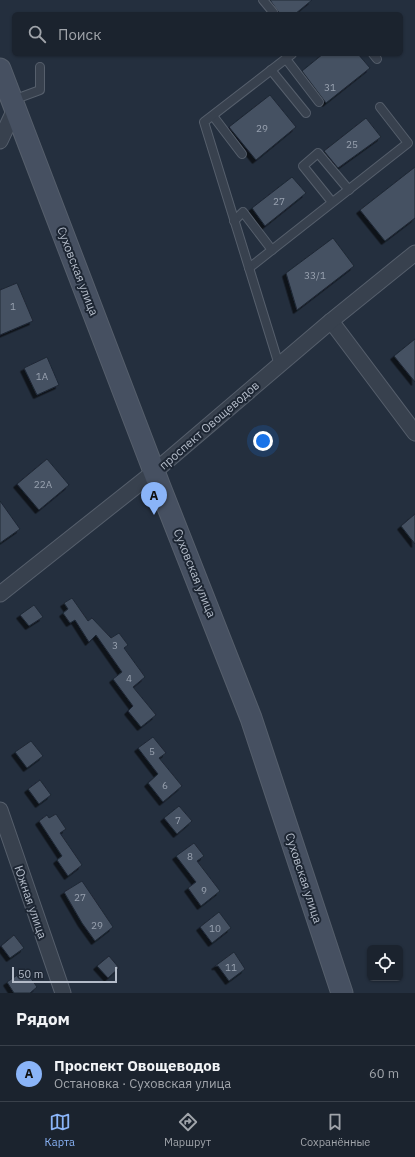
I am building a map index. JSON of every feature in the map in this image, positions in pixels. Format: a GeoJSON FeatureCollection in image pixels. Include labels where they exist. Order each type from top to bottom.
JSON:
{"type":"FeatureCollection","features":[{"type":"Feature","properties":{"kind":"street","name":"Суховская улица"},"geometry":{"type":"LineString","coordinates":[[0,69],[154,472],[251,718],[342,993]]}},
{"type":"Feature","properties":{"kind":"street"},"geometry":{"type":"LineString","coordinates":[[0,141],[14,104]]}},
{"type":"Feature","properties":{"kind":"street","name":"проспект Овощеводов"},"geometry":{"type":"LineString","coordinates":[[0,594],[154,472],[331,320],[415,253]]}},
{"type":"Feature","properties":{"kind":"street"},"geometry":{"type":"LineString","coordinates":[[331,320],[415,433]]}},
{"type":"Feature","properties":{"kind":"street","name":"Южная улица"},"geometry":{"type":"LineString","coordinates":[[0,810],[63,993]]}},
{"type":"Feature","properties":{"kind":"lane"},"geometry":{"type":"LineString","coordinates":[[263,0],[273,12]]}},
{"type":"Feature","properties":{"kind":"lane"},"geometry":{"type":"LineString","coordinates":[[279,365],[204,122],[289,57],[319,102]]}},
{"type":"Feature","properties":{"kind":"lane"},"geometry":{"type":"LineString","coordinates":[[14,104],[40,90],[40,67]]}},
{"type":"Feature","properties":{"kind":"lane"},"geometry":{"type":"LineString","coordinates":[[271,70],[306,113]]}},
{"type":"Feature","properties":{"kind":"lane"},"geometry":{"type":"LineString","coordinates":[[249,268],[408,143],[380,107]]}},
{"type":"Feature","properties":{"kind":"lane"},"geometry":{"type":"LineString","coordinates":[[213,116],[242,154]]}},
{"type":"Feature","properties":{"kind":"lane"},"geometry":{"type":"LineString","coordinates":[[332,202],[303,166],[318,153],[349,190]]}},
{"type":"Feature","properties":{"kind":"lane"},"geometry":{"type":"LineString","coordinates":[[234,221],[243,212],[272,250]]}},
{"type":"Feature","properties":{"kind":"building"},"geometry":{"type":"Polygon","coordinates":[[[270,0],[312,0],[297,12],[279,12],[270,0]]]}},
{"type":"Feature","properties":{"kind":"building"},"geometry":{"type":"Polygon","coordinates":[[[321,56],[360,56],[370,68],[326,103],[302,71],[321,56]]]}},
{"type":"Feature","properties":{"kind":"building"},"geometry":{"type":"Polygon","coordinates":[[[270,95],[296,127],[256,160],[229,127],[270,95]]]}},
{"type":"Feature","properties":{"kind":"building"},"geometry":{"type":"Polygon","coordinates":[[[366,118],[381,137],[338,168],[324,151],[366,118]]]}},
{"type":"Feature","properties":{"kind":"building"},"geometry":{"type":"Polygon","coordinates":[[[415,167],[415,218],[385,241],[360,210],[415,167]]]}},
{"type":"Feature","properties":{"kind":"building"},"geometry":{"type":"Polygon","coordinates":[[[292,177],[306,193],[265,226],[252,208],[292,177]]]}},
{"type":"Feature","properties":{"kind":"building"},"geometry":{"type":"Polygon","coordinates":[[[333,238],[354,266],[297,310],[286,273],[333,238]]]}},
{"type":"Feature","properties":{"kind":"building"},"geometry":{"type":"Polygon","coordinates":[[[17,283],[33,321],[0,335],[0,290],[17,283]]]}},
{"type":"Feature","properties":{"kind":"building"},"geometry":{"type":"Polygon","coordinates":[[[415,339],[415,382],[394,356],[415,339]]]}},
{"type":"Feature","properties":{"kind":"building"},"geometry":{"type":"Polygon","coordinates":[[[47,357],[59,385],[37,395],[24,368],[47,357]]]}},
{"type":"Feature","properties":{"kind":"building"},"geometry":{"type":"Polygon","coordinates":[[[47,459],[69,485],[39,510],[17,484],[47,459]]]}},
{"type":"Feature","properties":{"kind":"building"},"geometry":{"type":"Polygon","coordinates":[[[0,501],[20,529],[0,543],[0,501]]]}},
{"type":"Feature","properties":{"kind":"building"},"geometry":{"type":"Polygon","coordinates":[[[415,514],[415,544],[401,526],[415,514]]]}},
{"type":"Feature","properties":{"kind":"building"},"geometry":{"type":"Polygon","coordinates":[[[72,598],[88,621],[92,618],[111,638],[119,633],[128,645],[124,648],[145,677],[133,687],[156,715],[141,727],[128,711],[133,706],[113,679],[122,672],[96,635],[89,642],[75,620],[70,623],[63,613],[68,609],[64,603],[72,598]]]}},
{"type":"Feature","properties":{"kind":"building"},"geometry":{"type":"Polygon","coordinates":[[[34,605],[43,617],[29,626],[20,615],[34,605]]]}},
{"type":"Feature","properties":{"kind":"building"},"geometry":{"type":"Polygon","coordinates":[[[153,737],[166,753],[159,758],[182,786],[163,802],[148,783],[158,774],[138,748],[153,737]]]}},
{"type":"Feature","properties":{"kind":"building"},"geometry":{"type":"Polygon","coordinates":[[[31,741],[43,756],[27,768],[15,752],[31,741]]]}},
{"type":"Feature","properties":{"kind":"building"},"geometry":{"type":"Polygon","coordinates":[[[40,780],[51,795],[39,804],[28,789],[40,780]]]}},
{"type":"Feature","properties":{"kind":"building"},"geometry":{"type":"Polygon","coordinates":[[[179,806],[192,821],[177,834],[164,818],[179,806]]]}},
{"type":"Feature","properties":{"kind":"building"},"geometry":{"type":"Polygon","coordinates":[[[56,814],[66,829],[60,833],[82,865],[68,876],[57,860],[62,856],[39,821],[47,815],[49,818],[56,814]]]}},
{"type":"Feature","properties":{"kind":"building"},"geometry":{"type":"Polygon","coordinates":[[[194,843],[204,856],[197,861],[220,891],[201,906],[188,888],[196,882],[176,856],[194,843]]]}},
{"type":"Feature","properties":{"kind":"building"},"geometry":{"type":"Polygon","coordinates":[[[82,881],[113,927],[95,941],[82,923],[64,892],[82,881]]]}},
{"type":"Feature","properties":{"kind":"building"},"geometry":{"type":"Polygon","coordinates":[[[219,912],[231,928],[212,943],[200,927],[219,912]]]}},
{"type":"Feature","properties":{"kind":"building"},"geometry":{"type":"Polygon","coordinates":[[[14,935],[24,948],[10,958],[1,946],[14,935]]]}},
{"type":"Feature","properties":{"kind":"building"},"geometry":{"type":"Polygon","coordinates":[[[234,952],[245,969],[229,981],[218,966],[215,966],[234,952]]]}},
{"type":"Feature","properties":{"kind":"building"},"geometry":{"type":"Polygon","coordinates":[[[109,956],[119,968],[108,978],[97,966],[109,956]]]}},
{"type":"Feature","properties":{"kind":"building"},"geometry":{"type":"Polygon","coordinates":[[[25,970],[37,987],[30,993],[14,993],[7,982],[25,970]]]}},
{"type":"Feature","properties":{"kind":"place","name":"Проспект Овощеводов"},"geometry":{"type":"Point","coordinates":[154,515]}}]}
